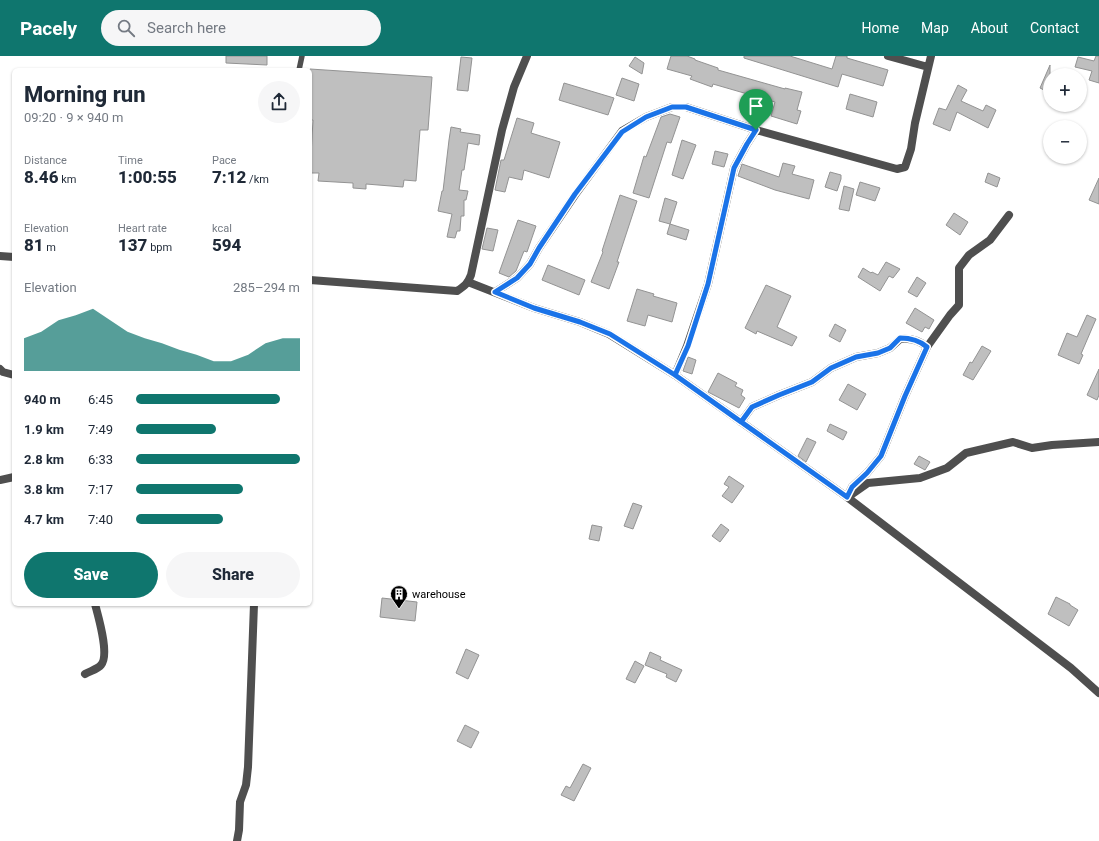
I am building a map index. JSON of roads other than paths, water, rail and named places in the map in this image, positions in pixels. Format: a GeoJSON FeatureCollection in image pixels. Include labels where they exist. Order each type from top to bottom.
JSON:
{"type":"FeatureCollection","features":[{"type":"Feature","properties":{"kind":"street"},"geometry":{"type":"LineString","coordinates":[[312,280],[457,290],[464,287],[468,282],[502,130],[514,87],[527,56]]}},
{"type":"Feature","properties":{"kind":"street"},"geometry":{"type":"LineString","coordinates":[[888,56],[928,67]]}},
{"type":"Feature","properties":{"kind":"street"},"geometry":{"type":"LineString","coordinates":[[495,292],[517,278],[530,264],[575,194],[622,132],[646,117],[672,107],[686,107],[756,130],[897,169],[905,167],[911,149],[915,123],[931,56]]}},
{"type":"Feature","properties":{"kind":"street"},"geometry":{"type":"LineString","coordinates":[[675,375],[688,346],[708,284],[734,168],[756,130]]}},
{"type":"Feature","properties":{"kind":"street"},"geometry":{"type":"LineString","coordinates":[[847,497],[852,487],[867,473],[881,456],[905,396],[927,347],[959,305],[959,268],[969,254],[990,240],[1009,215]]}},
{"type":"Feature","properties":{"kind":"street"},"geometry":{"type":"LineString","coordinates":[[0,256],[12,257]]}},
{"type":"Feature","properties":{"kind":"street"},"geometry":{"type":"LineString","coordinates":[[468,282],[534,308],[580,322],[610,334],[675,375],[847,497],[1071,668],[1099,693]]}},
{"type":"Feature","properties":{"kind":"street"},"geometry":{"type":"LineString","coordinates":[[741,422],[752,407],[812,382],[831,368],[856,357],[878,353],[890,348],[900,338],[907,338],[922,342],[927,347]]}},
{"type":"Feature","properties":{"kind":"street"},"geometry":{"type":"LineString","coordinates":[[0,369],[3,372],[12,374]]}},
{"type":"Feature","properties":{"kind":"street"},"geometry":{"type":"LineString","coordinates":[[847,497],[868,483],[920,478],[947,468],[966,453],[1013,442],[1032,448],[1052,444],[1099,442]]}},
{"type":"Feature","properties":{"kind":"street"},"geometry":{"type":"LineString","coordinates":[[0,480],[12,477]]}},
{"type":"Feature","properties":{"kind":"street"},"geometry":{"type":"LineString","coordinates":[[85,674],[101,665],[104,659],[104,642],[95,606]]}},
{"type":"Feature","properties":{"kind":"street"},"geometry":{"type":"LineString","coordinates":[[237,841],[240,802],[246,785],[248,766],[254,606]]}},
{"type":"Feature","properties":{"kind":"lane"},"geometry":{"type":"LineString","coordinates":[[299,68],[302,56]]}},
{"type":"Feature","properties":{"kind":"place","name":"warehouse"},"geometry":{"type":"Point","coordinates":[399,609]}}]}
